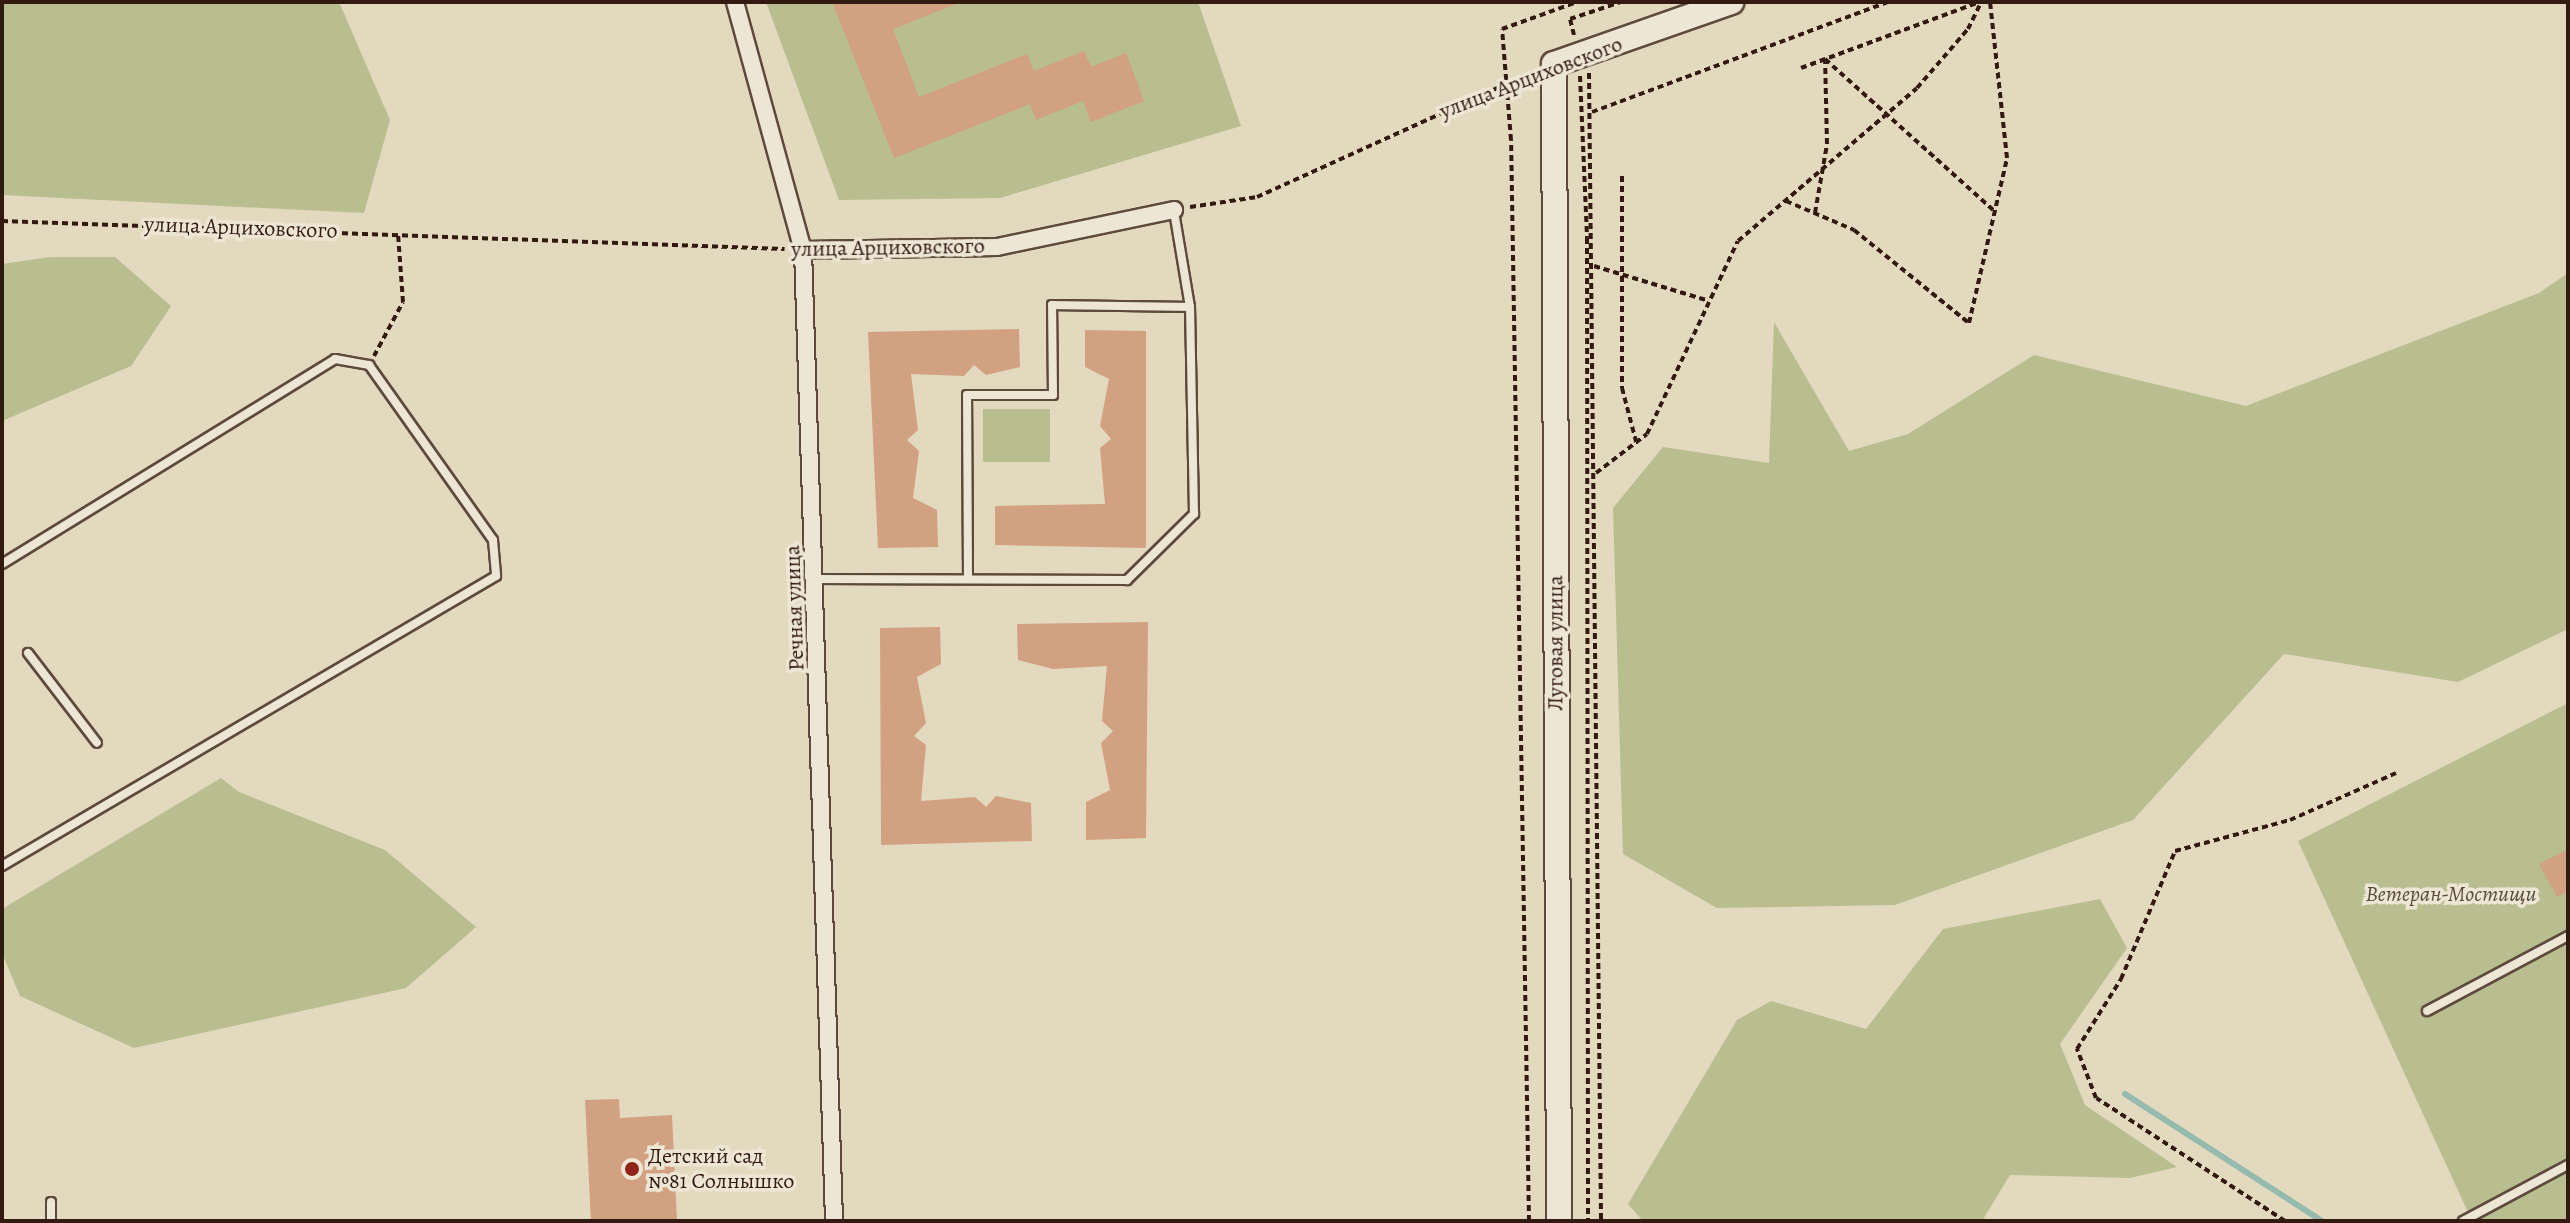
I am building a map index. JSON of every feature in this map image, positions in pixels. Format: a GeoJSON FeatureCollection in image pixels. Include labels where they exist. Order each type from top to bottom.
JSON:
{"type":"FeatureCollection","features":[{"type":"Feature","properties":{"kind":"street","name":"Речная улица"},"geometry":{"type":"LineString","coordinates":[[735,2],[803,250],[817,579],[834,1221]]}},
{"type":"Feature","properties":{"kind":"street","name":"улица Арциховского"},"geometry":{"type":"LineString","coordinates":[[1554,64],[1731,2]]}},
{"type":"Feature","properties":{"kind":"street","name":"Луговая улица"},"geometry":{"type":"LineString","coordinates":[[1554,64],[1559,1221]]}},
{"type":"Feature","properties":{"kind":"street","name":"улица Арциховского"},"geometry":{"type":"LineString","coordinates":[[803,250],[997,247],[1174,210]]}},
{"type":"Feature","properties":{"kind":"lane"},"geometry":{"type":"LineString","coordinates":[[817,579],[1127,580],[1194,514],[1190,307],[1174,210]]}},
{"type":"Feature","properties":{"kind":"lane"},"geometry":{"type":"LineString","coordinates":[[968,578],[967,395],[1053,395],[1052,305],[1190,307]]}},
{"type":"Feature","properties":{"kind":"lane"},"geometry":{"type":"LineString","coordinates":[[2,564],[335,359],[369,365],[493,540],[496,576],[2,866]]}},
{"type":"Feature","properties":{"kind":"lane"},"geometry":{"type":"LineString","coordinates":[[28,653],[97,743]]}},
{"type":"Feature","properties":{"kind":"lane"},"geometry":{"type":"LineString","coordinates":[[2427,1011],[2568,936]]}},
{"type":"Feature","properties":{"kind":"lane"},"geometry":{"type":"LineString","coordinates":[[2463,1221],[2568,1165]]}},
{"type":"Feature","properties":{"kind":"lane"},"geometry":{"type":"LineString","coordinates":[[51,1202],[51,1221]]}},
{"type":"Feature","properties":{"kind":"path"},"geometry":{"type":"LineString","coordinates":[[1529,1221],[1506,83],[1502,29],[1577,2]]}},
{"type":"Feature","properties":{"kind":"path"},"geometry":{"type":"LineString","coordinates":[[1601,1221],[1592,112],[1583,56],[1570,19],[1621,2]]}},
{"type":"Feature","properties":{"kind":"path"},"geometry":{"type":"LineString","coordinates":[[1592,112],[1888,2]]}},
{"type":"Feature","properties":{"kind":"path"},"geometry":{"type":"LineString","coordinates":[[1801,68],[1980,2]]}},
{"type":"Feature","properties":{"kind":"path"},"geometry":{"type":"LineString","coordinates":[[1596,473],[1637,445],[1738,241],[1887,115],[1968,29],[1980,2]]}},
{"type":"Feature","properties":{"kind":"path"},"geometry":{"type":"LineString","coordinates":[[1786,201],[1854,230],[1964,325],[1972,318],[2008,136],[1990,2]]}},
{"type":"Feature","properties":{"kind":"path"},"geometry":{"type":"LineString","coordinates":[[1583,56],[1587,238],[1588,1221]]}},
{"type":"Feature","properties":{"kind":"path"},"geometry":{"type":"LineString","coordinates":[[1825,59],[1993,210]]}},
{"type":"Feature","properties":{"kind":"path"},"geometry":{"type":"LineString","coordinates":[[1815,213],[1824,169],[1825,59]]}},
{"type":"Feature","properties":{"kind":"path","name":"улица Арциховского"},"geometry":{"type":"LineString","coordinates":[[1174,210],[1257,197],[1554,64]]}},
{"type":"Feature","properties":{"kind":"path"},"geometry":{"type":"LineString","coordinates":[[1622,176],[1622,388],[1637,445]]}},
{"type":"Feature","properties":{"kind":"path","name":"улица Арциховского"},"geometry":{"type":"LineString","coordinates":[[2,221],[803,250]]}},
{"type":"Feature","properties":{"kind":"path"},"geometry":{"type":"LineString","coordinates":[[369,365],[403,302],[398,234]]}},
{"type":"Feature","properties":{"kind":"path"},"geometry":{"type":"LineString","coordinates":[[1594,266],[1707,300]]}},
{"type":"Feature","properties":{"kind":"path"},"geometry":{"type":"LineString","coordinates":[[2285,1221],[2096,1098],[2077,1049],[2121,979],[2175,851],[2290,820],[2396,773]]}},
{"type":"Feature","properties":{"kind":"green space"},"geometry":{"type":"Polygon","coordinates":[[[2,2],[339,2],[390,120],[364,213],[2,195],[2,2]]]}},
{"type":"Feature","properties":{"kind":"green space"},"geometry":{"type":"Polygon","coordinates":[[[766,2],[1198,2],[1241,126],[1000,198],[839,200],[766,2]]]}},
{"type":"Feature","properties":{"kind":"green space"},"geometry":{"type":"Polygon","coordinates":[[[50,257],[115,257],[171,306],[131,366],[2,421],[2,264],[50,257]]]}},
{"type":"Feature","properties":{"kind":"green space"},"geometry":{"type":"Polygon","coordinates":[[[2568,273],[2568,629],[2458,682],[2284,654],[2133,820],[1895,905],[1717,908],[1623,854],[1613,508],[1663,447],[1769,463],[1774,322],[1849,451],[1908,434],[2034,355],[2246,406],[2539,293],[2568,273]]]}},
{"type":"Feature","properties":{"kind":"green space"},"geometry":{"type":"Polygon","coordinates":[[[983,409],[1050,409],[1050,462],[983,462],[983,409]]]}},
{"type":"Feature","properties":{"kind":"green space","name":"Ветеран-Мостищи"},"geometry":{"type":"Polygon","coordinates":[[[2568,703],[2568,1221],[2472,1221],[2298,841],[2568,703]]]}},
{"type":"Feature","properties":{"kind":"green space"},"geometry":{"type":"Polygon","coordinates":[[[221,778],[239,792],[385,850],[476,927],[406,988],[134,1048],[20,996],[2,953],[2,909],[221,778]]]}},
{"type":"Feature","properties":{"kind":"green space"},"geometry":{"type":"Polygon","coordinates":[[[2100,899],[2127,948],[2060,1044],[2085,1105],[2177,1167],[2130,1178],[2010,1175],[1982,1221],[1643,1221],[1628,1204],[1737,1020],[1771,1001],[1866,1029],[1943,929],[2100,899]]]}},
{"type":"Feature","properties":{"kind":"building"},"geometry":{"type":"Polygon","coordinates":[[[832,2],[961,2],[893,29],[919,97],[1027,54],[1034,71],[1084,51],[1091,67],[1126,53],[1144,101],[1091,122],[1083,101],[1036,120],[1030,104],[894,158],[832,2]]]}},
{"type":"Feature","properties":{"kind":"building"},"geometry":{"type":"Polygon","coordinates":[[[1019,329],[1020,367],[986,375],[974,365],[964,376],[911,374],[918,430],[907,440],[919,451],[913,498],[937,510],[938,547],[878,548],[868,332],[1019,329]]]}},
{"type":"Feature","properties":{"kind":"building"},"geometry":{"type":"Polygon","coordinates":[[[1085,330],[1146,331],[1146,548],[995,545],[995,506],[1105,504],[1100,448],[1111,439],[1100,426],[1109,379],[1085,367],[1085,330]]]}},
{"type":"Feature","properties":{"kind":"building"},"geometry":{"type":"Polygon","coordinates":[[[1148,622],[1146,838],[1086,840],[1086,802],[1110,790],[1101,743],[1113,731],[1102,721],[1107,666],[1053,669],[1018,660],[1017,624],[1148,622]]]}},
{"type":"Feature","properties":{"kind":"building"},"geometry":{"type":"Polygon","coordinates":[[[940,627],[941,664],[917,677],[926,723],[914,736],[926,745],[921,801],[975,797],[986,807],[996,796],[1031,803],[1032,841],[881,845],[880,628],[940,627]]]}},
{"type":"Feature","properties":{"kind":"building"},"geometry":{"type":"Polygon","coordinates":[[[2568,849],[2568,891],[2557,897],[2539,864],[2568,849]]]}},
{"type":"Feature","properties":{"kind":"building","name":"Детский сад №81 Солнышко"},"geometry":{"type":"Polygon","coordinates":[[[619,1099],[620,1118],[672,1115],[677,1221],[591,1221],[585,1100],[619,1099]]]}},
{"type":"Feature","properties":{"kind":"waterway"},"geometry":{"type":"LineString","coordinates":[[2125,1094],[2322,1221]]}},
{"type":"Feature","properties":{"kind":"place","name":"Детский сад №81 Солнышко"},"geometry":{"type":"Point","coordinates":[632,1169]}}]}
